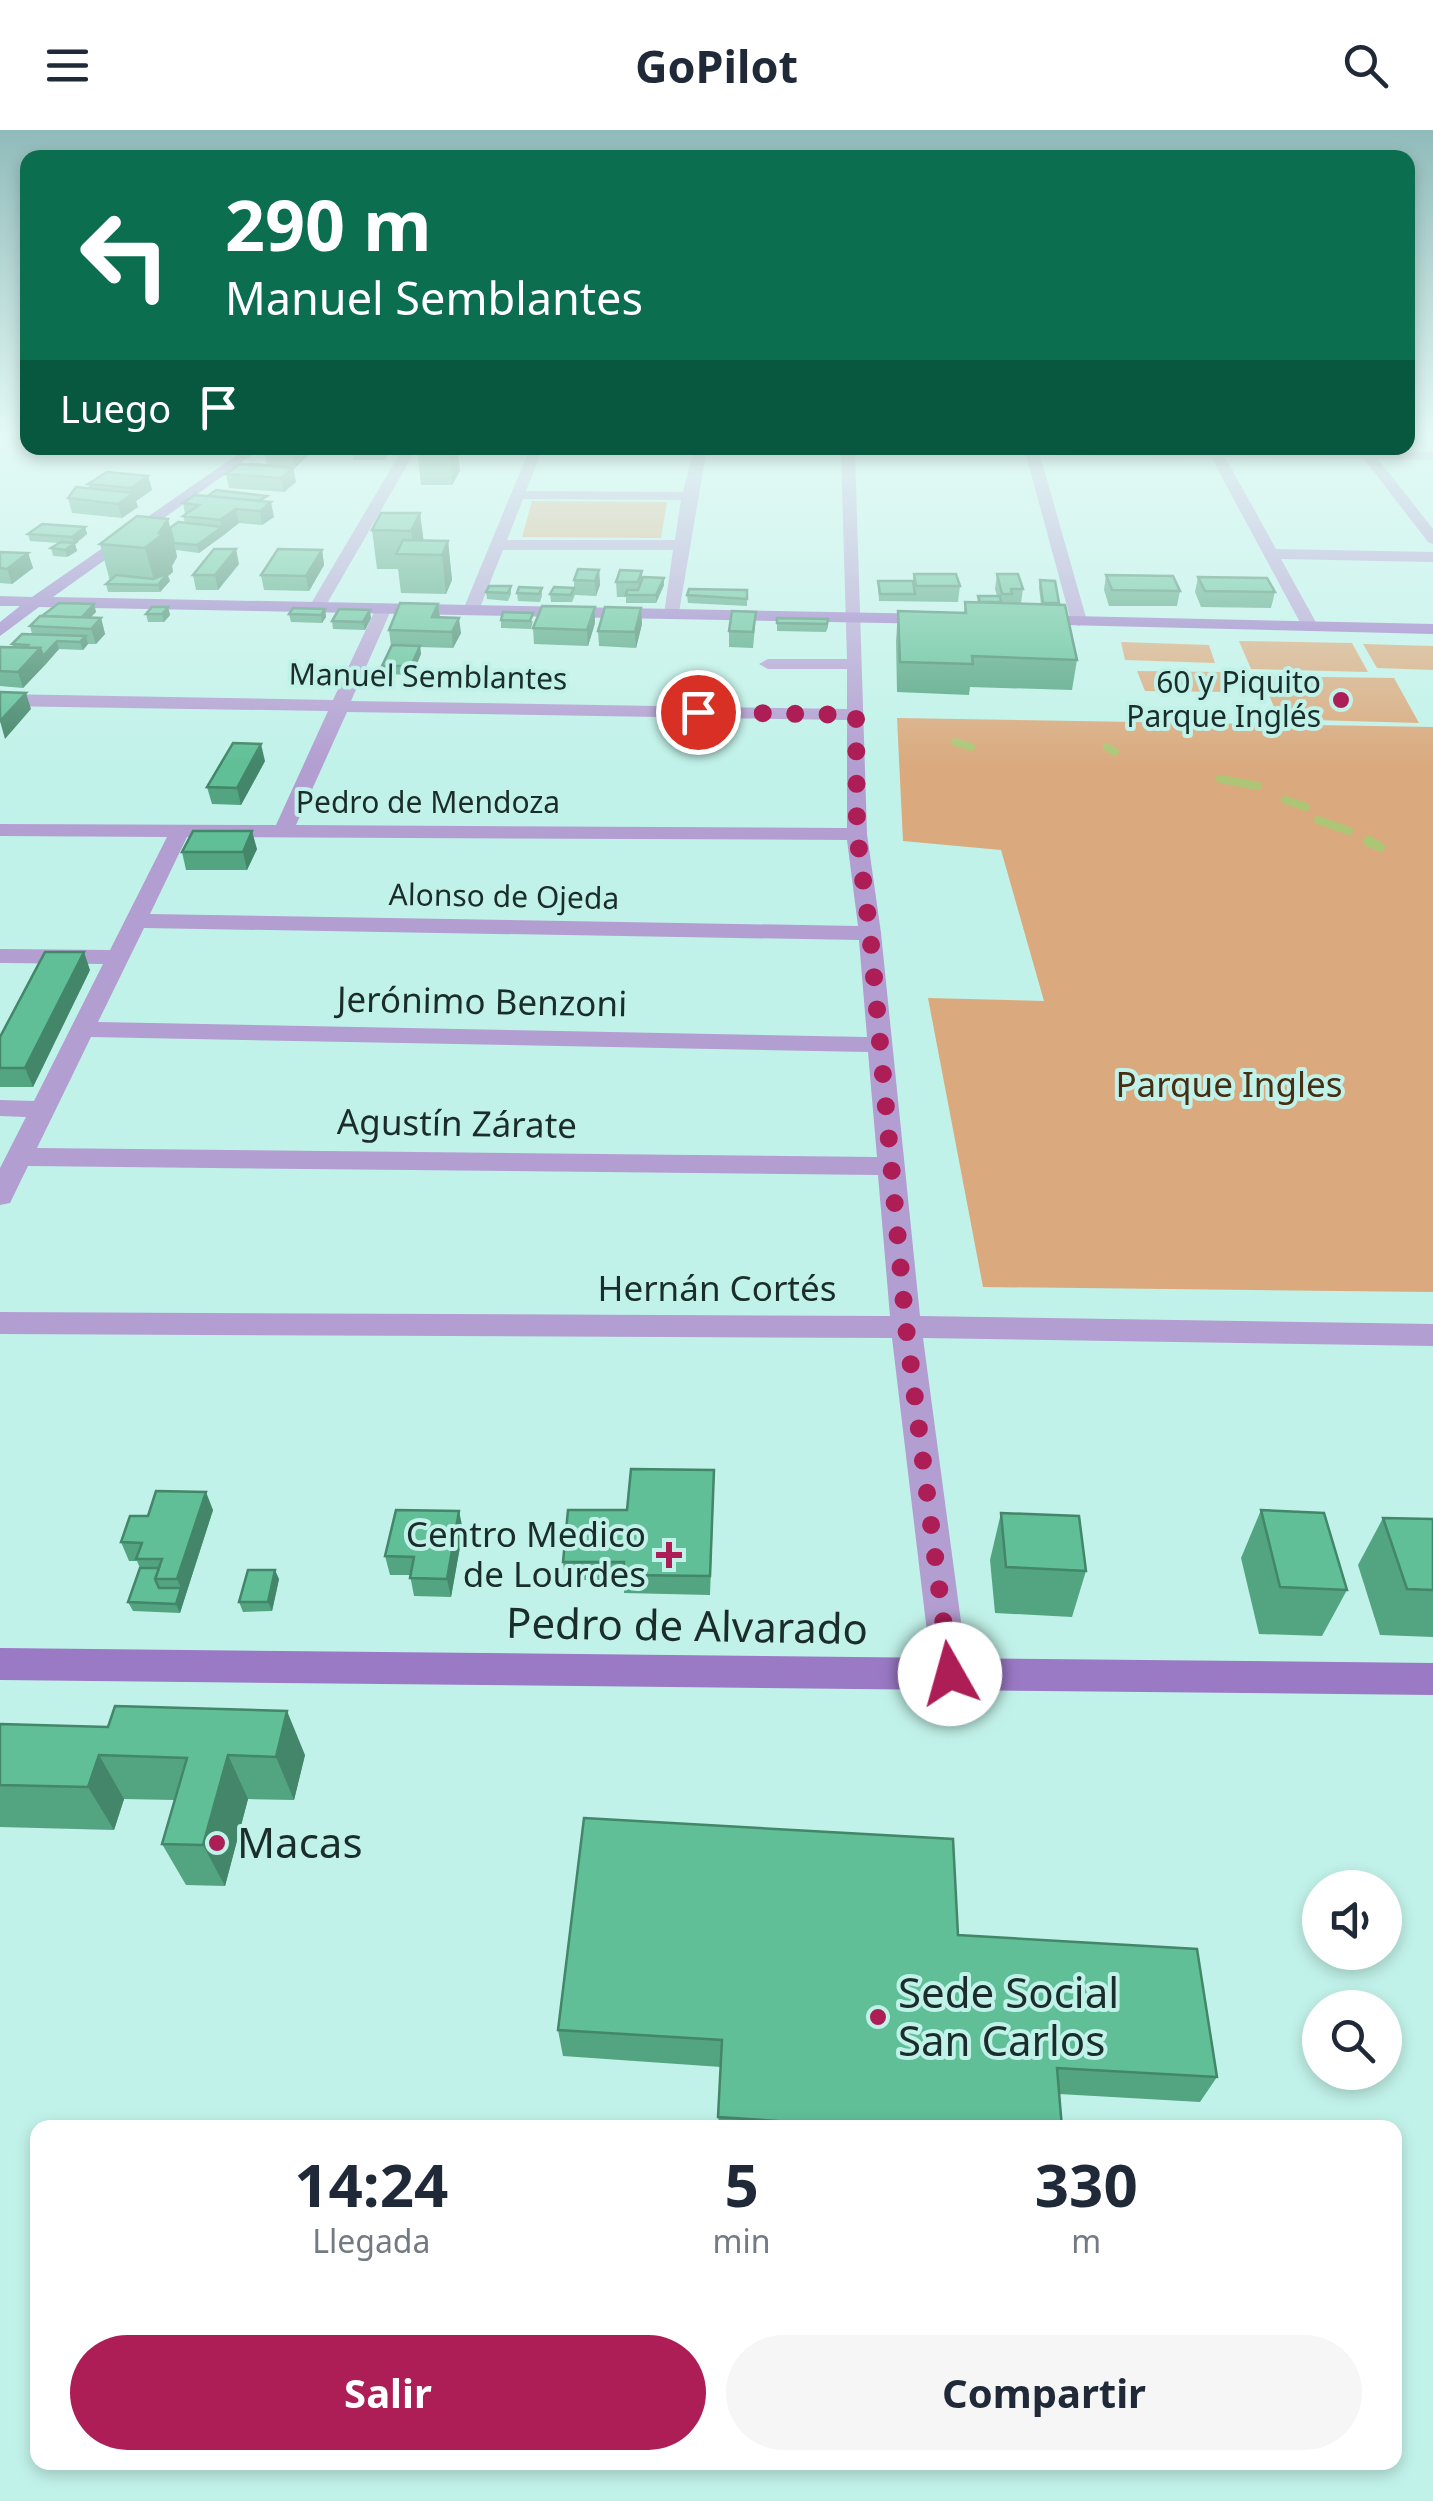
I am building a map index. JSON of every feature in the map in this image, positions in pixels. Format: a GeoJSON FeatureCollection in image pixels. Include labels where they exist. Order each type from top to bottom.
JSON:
{"type":"FeatureCollection","features":[{"type":"Feature","properties":{"kind":"main road"},"geometry":{"type":"LineString","coordinates":[[0,631],[118,544]]}},
{"type":"Feature","properties":{"kind":"main road"},"geometry":{"type":"LineString","coordinates":[[0,601],[948,620]]}},
{"type":"Feature","properties":{"kind":"main road"},"geometry":{"type":"LineString","coordinates":[[1004,620],[1433,628]]}},
{"type":"Feature","properties":{"kind":"main road","name":"Pedro de Alvarado"},"geometry":{"type":"LineString","coordinates":[[0,1664],[1433,1679]]}},
{"type":"Feature","properties":{"kind":"street"},"geometry":{"type":"LineString","coordinates":[[317,607],[354,544]]}},
{"type":"Feature","properties":{"kind":"street"},"geometry":{"type":"LineString","coordinates":[[853,544],[857,834],[870,933],[906,1327],[950,1674]]}},
{"type":"Feature","properties":{"kind":"street"},"geometry":{"type":"LineString","coordinates":[[1057,544],[1079,621]]}},
{"type":"Feature","properties":{"kind":"street"},"geometry":{"type":"LineString","coordinates":[[1266,544],[1310,626]]}},
{"type":"Feature","properties":{"kind":"street"},"geometry":{"type":"LineString","coordinates":[[471,610],[497,545],[682,546],[672,614]]}},
{"type":"Feature","properties":{"kind":"street"},"geometry":{"type":"LineString","coordinates":[[1272,554],[1433,557]]}},
{"type":"Feature","properties":{"kind":"street"},"geometry":{"type":"LineString","coordinates":[[283,832],[384,608]]}},
{"type":"Feature","properties":{"kind":"street"},"geometry":{"type":"LineString","coordinates":[[768,664],[854,664]]}},
{"type":"Feature","properties":{"kind":"street","name":"Manuel Semblantes"},"geometry":{"type":"LineString","coordinates":[[0,700],[856,715]]}},
{"type":"Feature","properties":{"kind":"street","name":"Pedro de Mendoza"},"geometry":{"type":"LineString","coordinates":[[0,830],[857,834]]}},
{"type":"Feature","properties":{"kind":"street"},"geometry":{"type":"LineString","coordinates":[[0,1196],[180,831]]}},
{"type":"Feature","properties":{"kind":"street","name":"Alonso de Ojeda"},"geometry":{"type":"LineString","coordinates":[[136,921],[870,933]]}},
{"type":"Feature","properties":{"kind":"street"},"geometry":{"type":"LineString","coordinates":[[0,956],[118,956]]}},
{"type":"Feature","properties":{"kind":"street","name":"Jerónimo Benzoni"},"geometry":{"type":"LineString","coordinates":[[82,1030],[880,1045]]}},
{"type":"Feature","properties":{"kind":"street"},"geometry":{"type":"LineString","coordinates":[[0,1108],[43,1108]]}},
{"type":"Feature","properties":{"kind":"street","name":"Agustín Zárate"},"geometry":{"type":"LineString","coordinates":[[19,1157],[893,1166]]}},
{"type":"Feature","properties":{"kind":"street","name":"Hernán Cortés"},"geometry":{"type":"LineString","coordinates":[[0,1322],[906,1327],[1433,1335]]}},
{"type":"Feature","properties":{"kind":"green space"},"geometry":{"type":"Polygon","coordinates":[[[1239,641],[1352,643],[1368,672],[1251,669],[1239,641]]]}},
{"type":"Feature","properties":{"kind":"green space"},"geometry":{"type":"Polygon","coordinates":[[[1121,642],[1209,645],[1215,663],[1125,660],[1121,642]]]}},
{"type":"Feature","properties":{"kind":"green space"},"geometry":{"type":"Polygon","coordinates":[[[1363,644],[1433,646],[1433,670],[1377,668],[1363,644]]]}},
{"type":"Feature","properties":{"kind":"green space"},"geometry":{"type":"Polygon","coordinates":[[[1137,671],[1221,672],[1230,692],[1145,691],[1137,671]]]}},
{"type":"Feature","properties":{"kind":"green space"},"geometry":{"type":"Polygon","coordinates":[[[1261,676],[1394,678],[1419,723],[1279,719],[1261,676]]]}},
{"type":"Feature","properties":{"kind":"green space","name":"Parque Ingles"},"geometry":{"type":"Polygon","coordinates":[[[897,718],[1433,727],[1433,1292],[983,1287],[928,998],[1044,1001],[1001,850],[903,841],[897,718]]]}},
{"type":"Feature","properties":{"kind":"building"},"geometry":{"type":"Polygon","coordinates":[[[58,544],[74,544],[65,550],[51,548],[58,544]]]}},
{"type":"Feature","properties":{"kind":"building"},"geometry":{"type":"Polygon","coordinates":[[[100,544],[151,544],[145,548],[100,544]]]}},
{"type":"Feature","properties":{"kind":"building"},"geometry":{"type":"Polygon","coordinates":[[[401,544],[447,544],[442,555],[396,554],[401,544]]]}},
{"type":"Feature","properties":{"kind":"building"},"geometry":{"type":"Polygon","coordinates":[[[214,549],[236,549],[215,575],[193,575],[214,549]]]}},
{"type":"Feature","properties":{"kind":"building"},"geometry":{"type":"Polygon","coordinates":[[[278,549],[322,550],[306,576],[261,575],[278,549]]]}},
{"type":"Feature","properties":{"kind":"building"},"geometry":{"type":"Polygon","coordinates":[[[0,552],[28,553],[7,569],[0,568],[0,552]]]}},
{"type":"Feature","properties":{"kind":"building"},"geometry":{"type":"Polygon","coordinates":[[[578,569],[599,570],[595,581],[574,580],[578,569]]]}},
{"type":"Feature","properties":{"kind":"building"},"geometry":{"type":"Polygon","coordinates":[[[620,570],[642,571],[638,582],[616,582],[620,570]]]}},
{"type":"Feature","properties":{"kind":"building"},"geometry":{"type":"Polygon","coordinates":[[[168,573],[158,585],[106,584],[116,575],[153,579],[168,573]]]}},
{"type":"Feature","properties":{"kind":"building"},"geometry":{"type":"Polygon","coordinates":[[[914,574],[956,574],[960,586],[916,586],[914,574]]]}},
{"type":"Feature","properties":{"kind":"building"},"geometry":{"type":"Polygon","coordinates":[[[997,574],[1018,574],[1023,589],[1002,594],[997,574]]]}},
{"type":"Feature","properties":{"kind":"building"},"geometry":{"type":"Polygon","coordinates":[[[1106,575],[1173,576],[1180,591],[1112,590],[1106,575]]]}},
{"type":"Feature","properties":{"kind":"building"},"geometry":{"type":"Polygon","coordinates":[[[643,577],[664,578],[656,595],[626,595],[627,590],[638,590],[643,577]]]}},
{"type":"Feature","properties":{"kind":"building"},"geometry":{"type":"Polygon","coordinates":[[[1198,577],[1267,578],[1275,592],[1205,591],[1198,577]]]}},
{"type":"Feature","properties":{"kind":"building"},"geometry":{"type":"Polygon","coordinates":[[[1040,580],[1055,581],[1059,603],[1043,603],[1040,580]]]}},
{"type":"Feature","properties":{"kind":"building"},"geometry":{"type":"Polygon","coordinates":[[[878,581],[913,581],[915,594],[880,594],[878,581]]]}},
{"type":"Feature","properties":{"kind":"building"},"geometry":{"type":"Polygon","coordinates":[[[489,586],[511,586],[508,593],[486,592],[489,586]]]}},
{"type":"Feature","properties":{"kind":"building"},"geometry":{"type":"Polygon","coordinates":[[[519,587],[542,588],[539,594],[517,593],[519,587]]]}},
{"type":"Feature","properties":{"kind":"building"},"geometry":{"type":"Polygon","coordinates":[[[554,587],[574,588],[571,595],[550,594],[554,587]]]}},
{"type":"Feature","properties":{"kind":"building"},"geometry":{"type":"Polygon","coordinates":[[[689,589],[747,590],[747,599],[687,595],[689,589]]]}},
{"type":"Feature","properties":{"kind":"building"},"geometry":{"type":"Polygon","coordinates":[[[978,596],[1000,596],[1001,602],[980,602],[978,596]]]}},
{"type":"Feature","properties":{"kind":"building"},"geometry":{"type":"Polygon","coordinates":[[[965,602],[1065,605],[1077,660],[972,656],[973,664],[900,662],[898,611],[966,613],[965,602]]]}},
{"type":"Feature","properties":{"kind":"building"},"geometry":{"type":"Polygon","coordinates":[[[59,603],[94,604],[81,618],[42,616],[59,603]]]}},
{"type":"Feature","properties":{"kind":"building"},"geometry":{"type":"Polygon","coordinates":[[[400,603],[438,604],[432,617],[459,618],[452,632],[389,630],[400,603]]]}},
{"type":"Feature","properties":{"kind":"building"},"geometry":{"type":"Polygon","coordinates":[[[542,606],[595,607],[587,630],[533,628],[542,606]]]}},
{"type":"Feature","properties":{"kind":"building"},"geometry":{"type":"Polygon","coordinates":[[[152,607],[168,607],[162,614],[146,614],[152,607]]]}},
{"type":"Feature","properties":{"kind":"building"},"geometry":{"type":"Polygon","coordinates":[[[605,607],[641,608],[635,632],[598,631],[605,607]]]}},
{"type":"Feature","properties":{"kind":"building"},"geometry":{"type":"Polygon","coordinates":[[[293,608],[325,609],[321,615],[289,614],[293,608]]]}},
{"type":"Feature","properties":{"kind":"building"},"geometry":{"type":"Polygon","coordinates":[[[339,609],[370,610],[363,622],[332,621],[339,609]]]}},
{"type":"Feature","properties":{"kind":"building"},"geometry":{"type":"Polygon","coordinates":[[[732,611],[756,612],[753,632],[729,631],[732,611]]]}},
{"type":"Feature","properties":{"kind":"building"},"geometry":{"type":"Polygon","coordinates":[[[503,612],[533,613],[530,621],[501,620],[503,612]]]}},
{"type":"Feature","properties":{"kind":"building"},"geometry":{"type":"Polygon","coordinates":[[[40,616],[101,618],[91,629],[30,626],[40,616]]]}},
{"type":"Feature","properties":{"kind":"building"},"geometry":{"type":"Polygon","coordinates":[[[777,618],[828,619],[827,624],[777,623],[777,618]]]}},
{"type":"Feature","properties":{"kind":"building"},"geometry":{"type":"Polygon","coordinates":[[[22,634],[86,636],[80,642],[57,641],[43,656],[40,648],[12,644],[22,634]]]}},
{"type":"Feature","properties":{"kind":"building"},"geometry":{"type":"Polygon","coordinates":[[[392,645],[420,646],[411,666],[382,666],[392,645]]]}},
{"type":"Feature","properties":{"kind":"building"},"geometry":{"type":"Polygon","coordinates":[[[0,647],[40,648],[18,672],[0,671],[0,647]]]}},
{"type":"Feature","properties":{"kind":"building"},"geometry":{"type":"Polygon","coordinates":[[[0,692],[26,693],[0,721],[0,692]]]}},
{"type":"Feature","properties":{"kind":"building"},"geometry":{"type":"Polygon","coordinates":[[[233,743],[261,744],[237,788],[207,787],[233,743]]]}},
{"type":"Feature","properties":{"kind":"building"},"geometry":{"type":"Polygon","coordinates":[[[193,831],[252,831],[243,852],[182,852],[193,831]]]}},
{"type":"Feature","properties":{"kind":"building"},"geometry":{"type":"Polygon","coordinates":[[[45,952],[84,952],[25,1068],[0,1068],[0,1037],[45,952]]]}},
{"type":"Feature","properties":{"kind":"building"},"geometry":{"type":"Polygon","coordinates":[[[631,1469],[714,1470],[710,1576],[623,1575],[624,1562],[563,1562],[568,1510],[627,1510],[631,1469]]]}},
{"type":"Feature","properties":{"kind":"building"},"geometry":{"type":"Polygon","coordinates":[[[156,1491],[206,1492],[177,1579],[155,1579],[162,1559],[136,1559],[142,1543],[121,1542],[130,1516],[148,1516],[156,1491]]]}},
{"type":"Feature","properties":{"kind":"building"},"geometry":{"type":"Polygon","coordinates":[[[396,1510],[459,1511],[447,1579],[410,1578],[414,1557],[385,1556],[396,1510]]]}},
{"type":"Feature","properties":{"kind":"building"},"geometry":{"type":"Polygon","coordinates":[[[1261,1510],[1324,1513],[1347,1590],[1280,1587],[1261,1510]]]}},
{"type":"Feature","properties":{"kind":"building"},"geometry":{"type":"Polygon","coordinates":[[[1001,1513],[1079,1516],[1086,1571],[1006,1567],[1001,1513]]]}},
{"type":"Feature","properties":{"kind":"building"},"geometry":{"type":"Polygon","coordinates":[[[1383,1518],[1433,1519],[1433,1590],[1407,1589],[1383,1518]]]}},
{"type":"Feature","properties":{"kind":"building"},"geometry":{"type":"Polygon","coordinates":[[[140,1568],[159,1568],[155,1579],[159,1588],[181,1588],[176,1604],[128,1602],[140,1568]]]}},
{"type":"Feature","properties":{"kind":"building"},"geometry":{"type":"Polygon","coordinates":[[[248,1570],[275,1570],[268,1602],[239,1602],[248,1570]]]}},
{"type":"Feature","properties":{"kind":"building"},"geometry":{"type":"Polygon","coordinates":[[[115,1706],[287,1711],[276,1757],[228,1755],[203,1845],[162,1844],[187,1758],[99,1755],[88,1787],[0,1785],[0,1724],[108,1727],[115,1706]]]}},
{"type":"Feature","properties":{"kind":"building","name":"Sede Social San Carlos"},"geometry":{"type":"Polygon","coordinates":[[[584,1818],[953,1839],[958,1935],[1197,1949],[1217,2077],[1057,2068],[1061,2120],[718,2117],[722,2040],[558,2030],[584,1818]]]}},
{"type":"Feature","properties":{"kind":"waterway"},"geometry":{"type":"LineString","coordinates":[[955,742],[971,747]]}},
{"type":"Feature","properties":{"kind":"waterway"},"geometry":{"type":"LineString","coordinates":[[1107,747],[1115,752]]}},
{"type":"Feature","properties":{"kind":"waterway"},"geometry":{"type":"LineString","coordinates":[[1220,779],[1258,786]]}},
{"type":"Feature","properties":{"kind":"waterway"},"geometry":{"type":"LineString","coordinates":[[1285,800],[1306,807]]}},
{"type":"Feature","properties":{"kind":"waterway"},"geometry":{"type":"LineString","coordinates":[[1318,820],[1349,831]]}},
{"type":"Feature","properties":{"kind":"waterway"},"geometry":{"type":"LineString","coordinates":[[1373,843],[1368,841],[1380,847]]}},
{"type":"Feature","properties":{"kind":"place","name":"60 y Piquito Parque Inglés"},"geometry":{"type":"Point","coordinates":[1341,700]}},
{"type":"Feature","properties":{"kind":"place","name":"Centro Medico de Lourdes"},"geometry":{"type":"Point","coordinates":[669,1555]}},
{"type":"Feature","properties":{"kind":"place","name":"Macas"},"geometry":{"type":"Point","coordinates":[217,1843]}},
{"type":"Feature","properties":{"kind":"place","name":"Sede Social San Carlos"},"geometry":{"type":"Point","coordinates":[878,2017]}},
{"type":"Feature","properties":{"kind":"route"},"geometry":{"type":"LineString","coordinates":[[698,712],[856,715],[857,834],[870,933],[906,1327],[950,1674]]}}]}
